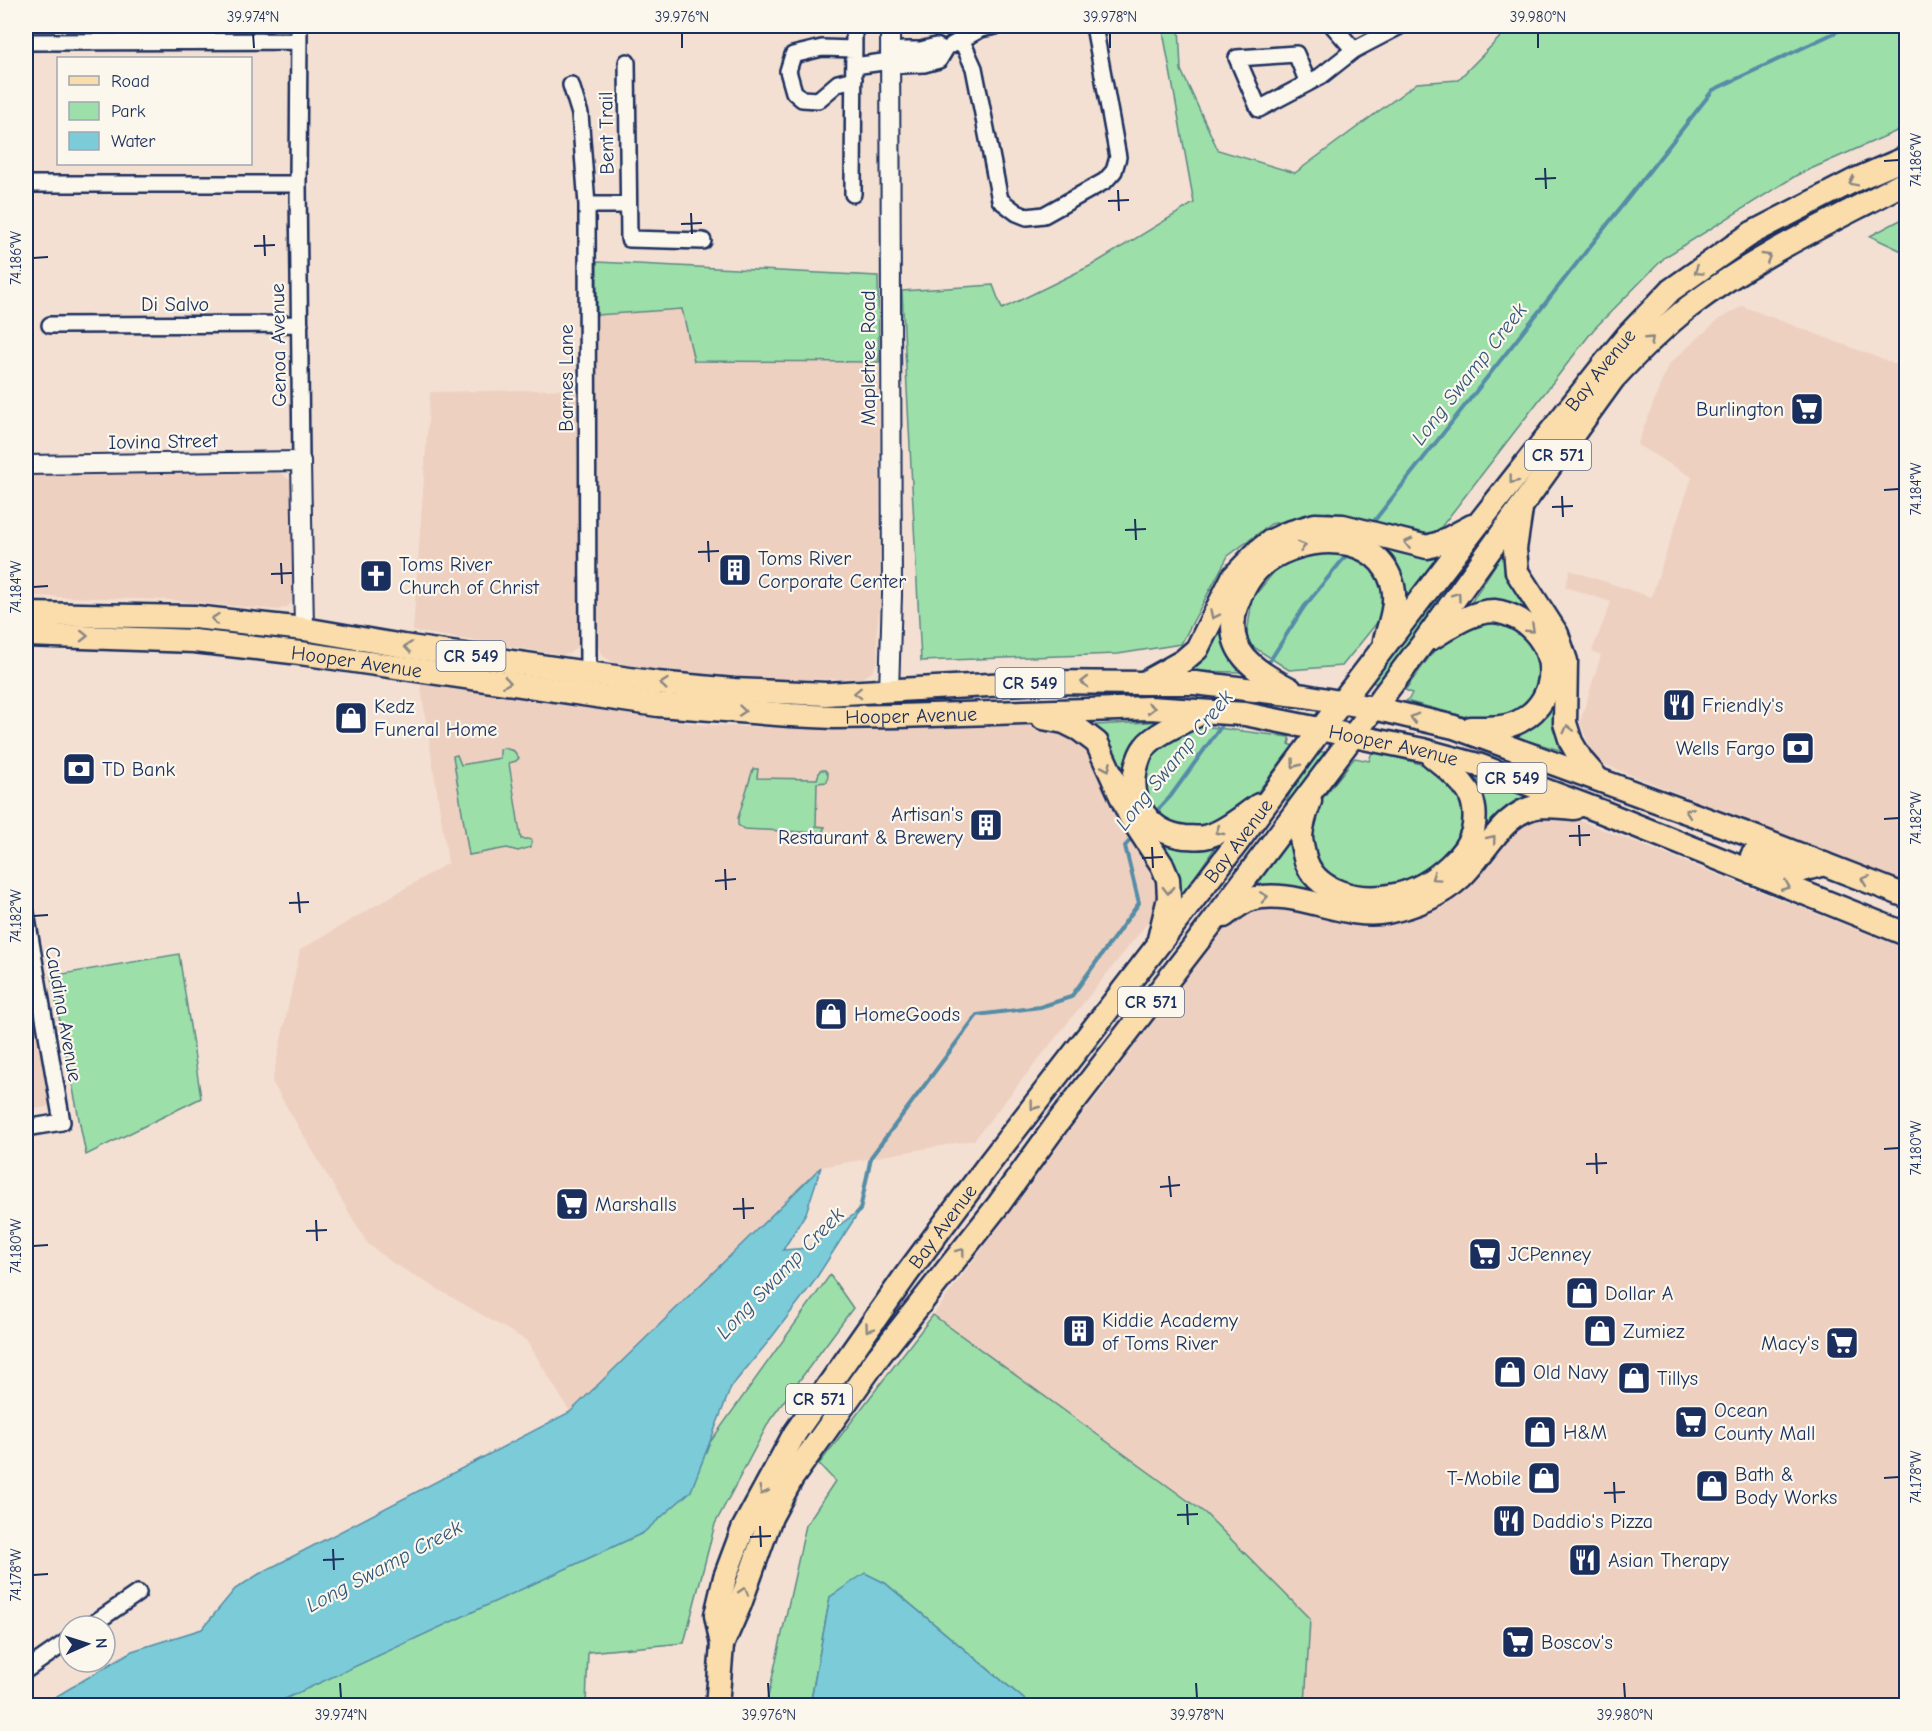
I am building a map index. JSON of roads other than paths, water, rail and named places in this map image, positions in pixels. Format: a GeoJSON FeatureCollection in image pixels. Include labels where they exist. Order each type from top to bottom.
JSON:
{"type":"FeatureCollection","features":[{"type":"Feature","properties":{"kind":"main road","name":"Bay Avenue"},"geometry":{"type":"LineString","coordinates":[[1014,1133],[1238,843],[1321,729],[1479,522],[1628,335],[1671,290],[1752,233],[1855,180],[1906,158]]}},
{"type":"Feature","properties":{"kind":"main road","name":"Bay Avenue"},"geometry":{"type":"LineString","coordinates":[[717,1706],[722,1645],[716,1615],[725,1576],[743,1529],[795,1433],[906,1275],[1009,1162],[1056,1125],[1315,788],[1423,643],[1613,379],[1647,342],[1689,307],[1729,279],[1783,247],[1906,182]]}},
{"type":"Feature","properties":{"kind":"main road"},"geometry":{"type":"LineString","coordinates":[[1522,505],[1515,549],[1517,572],[1557,634],[1566,661],[1565,723],[1571,742],[1582,761],[1598,778]]}},
{"type":"Feature","properties":{"kind":"main road"},"geometry":{"type":"LineString","coordinates":[[1255,681],[1236,646],[1232,628],[1239,596],[1253,575],[1265,563],[1291,549],[1309,543],[1329,541],[1360,539],[1426,547],[1440,543],[1479,522]]}},
{"type":"Feature","properties":{"kind":"main road"},"geometry":{"type":"LineString","coordinates":[[1144,682],[1183,661],[1197,650],[1233,577],[1243,564],[1271,541],[1288,532],[1315,525],[1343,526],[1360,539],[1387,570],[1393,588],[1393,610],[1382,651]]}},
{"type":"Feature","properties":{"kind":"main road"},"geometry":{"type":"LineString","coordinates":[[1423,643],[1463,620],[1494,611],[1513,616],[1533,628],[1546,647],[1551,665],[1549,683],[1534,710],[1520,721],[1504,726],[1454,727]]}},
{"type":"Feature","properties":{"kind":"main road","name":"Hooper Avenue"},"geometry":{"type":"LineString","coordinates":[[26,614],[194,617],[304,629],[403,646],[657,683],[743,691],[826,694],[1043,682],[1255,681],[1305,696],[1374,708],[1454,727],[1598,778],[1906,896]]}},
{"type":"Feature","properties":{"kind":"main road","name":"Hooper Avenue"},"geometry":{"type":"LineString","coordinates":[[26,635],[206,642],[669,705],[834,717],[1008,713],[1102,708],[1149,708],[1245,714],[1423,750],[1478,765],[1600,811],[1906,934]]}},
{"type":"Feature","properties":{"kind":"main road"},"geometry":{"type":"LineString","coordinates":[[1156,947],[1169,898],[1168,879],[1135,794],[1135,775],[1139,756],[1146,745],[1162,734],[1210,711]]}},
{"type":"Feature","properties":{"kind":"main road"},"geometry":{"type":"LineString","coordinates":[[1008,713],[1064,722],[1091,738],[1097,743],[1146,826],[1172,835],[1201,838],[1210,836],[1268,800]]}},
{"type":"Feature","properties":{"kind":"main road"},"geometry":{"type":"LineString","coordinates":[[1315,788],[1304,818],[1301,839],[1305,859],[1314,876],[1326,886],[1341,893],[1357,896],[1395,895],[1410,890],[1441,873],[1464,851],[1475,822],[1469,793],[1455,774],[1423,750]]}},
{"type":"Feature","properties":{"kind":"main road"},"geometry":{"type":"LineString","coordinates":[[1009,1162],[1015,1145],[1014,1133],[1029,1139],[1056,1125],[1056,1108],[1062,1095],[1215,893],[1248,841],[1268,800]]}},
{"type":"Feature","properties":{"kind":"main road"},"geometry":{"type":"LineString","coordinates":[[1212,923],[1249,899],[1273,895],[1359,912],[1384,913],[1416,905],[1445,890],[1462,876],[1502,827],[1520,813],[1540,807],[1600,811]]}},
{"type":"Feature","properties":{"kind":"main road"},"geometry":{"type":"LineString","coordinates":[[1648,831],[1672,826],[1787,869],[1800,871],[1824,864]]}},
{"type":"Feature","properties":{"kind":"main road","name":"Bay Avenue"},"geometry":{"type":"LineString","coordinates":[[722,1645],[740,1604],[771,1517],[792,1478],[879,1356],[903,1303],[1009,1162]]}},
{"type":"Feature","properties":{"kind":"street"},"geometry":{"type":"LineString","coordinates":[[854,26],[854,194]]}},
{"type":"Feature","properties":{"kind":"street","name":"Mapletree Road"},"geometry":{"type":"LineString","coordinates":[[889,691],[892,595],[890,26]]}},
{"type":"Feature","properties":{"kind":"street"},"geometry":{"type":"LineString","coordinates":[[854,49],[822,48],[793,55],[788,71],[794,92],[802,99],[818,100],[854,73],[890,61],[902,65],[924,64],[939,60],[945,50],[961,39],[981,29],[996,26]]}},
{"type":"Feature","properties":{"kind":"street"},"geometry":{"type":"LineString","coordinates":[[961,39],[974,68],[1000,200],[1008,208],[1027,217],[1044,215],[1105,181],[1114,171],[1118,157],[1094,26]]}},
{"type":"Feature","properties":{"kind":"street"},"geometry":{"type":"LineString","coordinates":[[1334,26],[1354,50]]}},
{"type":"Feature","properties":{"kind":"street"},"geometry":{"type":"LineString","coordinates":[[1308,83],[1296,54],[1237,58],[1259,109],[1308,83],[1321,76],[1354,50],[1399,26]]}},
{"type":"Feature","properties":{"kind":"street"},"geometry":{"type":"LineString","coordinates":[[26,42],[298,33]]}},
{"type":"Feature","properties":{"kind":"street","name":"Genoa Avenue"},"geometry":{"type":"LineString","coordinates":[[298,33],[304,629]]}},
{"type":"Feature","properties":{"kind":"street","name":"Bent Trail"},"geometry":{"type":"LineString","coordinates":[[627,62],[628,239],[703,241]]}},
{"type":"Feature","properties":{"kind":"street","name":"Barnes Lane"},"geometry":{"type":"LineString","coordinates":[[571,85],[580,114],[587,205],[588,673]]}},
{"type":"Feature","properties":{"kind":"street"},"geometry":{"type":"LineString","coordinates":[[26,184],[298,184]]}},
{"type":"Feature","properties":{"kind":"street"},"geometry":{"type":"LineString","coordinates":[[587,205],[628,205]]}},
{"type":"Feature","properties":{"kind":"street","name":"Di Salvo"},"geometry":{"type":"LineString","coordinates":[[50,325],[300,324]]}},
{"type":"Feature","properties":{"kind":"street","name":"Iovina Street"},"geometry":{"type":"LineString","coordinates":[[26,465],[301,461]]}},
{"type":"Feature","properties":{"kind":"street","name":"Caudina Avenue"},"geometry":{"type":"LineString","coordinates":[[26,913],[62,1122],[26,1128]]}},
{"type":"Feature","properties":{"kind":"street"},"geometry":{"type":"LineString","coordinates":[[107,1614],[138,1593]]}},
{"type":"Feature","properties":{"kind":"street"},"geometry":{"type":"LineString","coordinates":[[26,1670],[57,1648]]}},
{"type":"Feature","properties":{"kind":"water"},"geometry":{"type":"Polygon","coordinates":[[[821,1167],[806,1213],[783,1250],[808,1248],[860,1210],[813,1283],[731,1387],[691,1491],[643,1533],[272,1705],[42,1705],[94,1674],[117,1674],[117,1660],[132,1651],[202,1629],[235,1589],[259,1574],[570,1412],[821,1167]]]}},
{"type":"Feature","properties":{"kind":"water"},"geometry":{"type":"Polygon","coordinates":[[[865,1573],[885,1583],[1031,1705],[810,1705],[830,1597],[865,1573]]]}},
{"type":"Feature","properties":{"kind":"waterway","name":"Long Swamp Creek"},"geometry":{"type":"LineString","coordinates":[[1371,525],[1713,90],[1849,26]]}},
{"type":"Feature","properties":{"kind":"waterway","name":"Long Swamp Creek"},"geometry":{"type":"LineString","coordinates":[[1266,667],[1304,607],[1349,552]]}},
{"type":"Feature","properties":{"kind":"waterway","name":"Long Swamp Creek"},"geometry":{"type":"LineString","coordinates":[[1153,815],[1170,797],[1225,721]]}},
{"type":"Feature","properties":{"kind":"waterway","name":"Long Swamp Creek"},"geometry":{"type":"LineString","coordinates":[[857,1213],[860,1210],[871,1157],[977,1015],[1040,1007],[1071,997],[1139,903],[1125,846],[1134,836]]}},
{"type":"Feature","properties":{"kind":"place","name":"Burlington"},"geometry":{"type":"Point","coordinates":[1807,409]}},
{"type":"Feature","properties":{"kind":"place","name":"Toms River Corporate Center"},"geometry":{"type":"Point","coordinates":[735,570]}},
{"type":"Feature","properties":{"kind":"place","name":"Toms River Church of Christ"},"geometry":{"type":"Point","coordinates":[376,576]}},
{"type":"Feature","properties":{"kind":"place","name":"Friendly's"},"geometry":{"type":"Point","coordinates":[1679,705]}},
{"type":"Feature","properties":{"kind":"place","name":"Kedz Funeral Home"},"geometry":{"type":"Point","coordinates":[351,718]}},
{"type":"Feature","properties":{"kind":"place","name":"Wells Fargo"},"geometry":{"type":"Point","coordinates":[1798,748]}},
{"type":"Feature","properties":{"kind":"place","name":"TD Bank"},"geometry":{"type":"Point","coordinates":[79,769]}},
{"type":"Feature","properties":{"kind":"place","name":"Artisan's Restaurant & Brewery"},"geometry":{"type":"Point","coordinates":[986,825]}},
{"type":"Feature","properties":{"kind":"place","name":"HomeGoods"},"geometry":{"type":"Point","coordinates":[831,1014]}},
{"type":"Feature","properties":{"kind":"place","name":"Marshalls"},"geometry":{"type":"Point","coordinates":[572,1204]}},
{"type":"Feature","properties":{"kind":"place","name":"JCPenney"},"geometry":{"type":"Point","coordinates":[1485,1254]}},
{"type":"Feature","properties":{"kind":"place","name":"Dollar A"},"geometry":{"type":"Point","coordinates":[1582,1293]}},
{"type":"Feature","properties":{"kind":"place","name":"Kiddie Academy of Toms River"},"geometry":{"type":"Point","coordinates":[1079,1331]}},
{"type":"Feature","properties":{"kind":"place","name":"Zumiez"},"geometry":{"type":"Point","coordinates":[1600,1331]}},
{"type":"Feature","properties":{"kind":"place","name":"Macy's"},"geometry":{"type":"Point","coordinates":[1842,1343]}},
{"type":"Feature","properties":{"kind":"place","name":"Old Navy"},"geometry":{"type":"Point","coordinates":[1510,1372]}},
{"type":"Feature","properties":{"kind":"place","name":"Tillys"},"geometry":{"type":"Point","coordinates":[1634,1378]}},
{"type":"Feature","properties":{"kind":"place","name":"Ocean County Mall"},"geometry":{"type":"Point","coordinates":[1691,1422]}},
{"type":"Feature","properties":{"kind":"place","name":"H&M"},"geometry":{"type":"Point","coordinates":[1540,1432]}},
{"type":"Feature","properties":{"kind":"place","name":"T-Mobile"},"geometry":{"type":"Point","coordinates":[1544,1478]}},
{"type":"Feature","properties":{"kind":"place","name":"Bath & Body Works"},"geometry":{"type":"Point","coordinates":[1712,1486]}},
{"type":"Feature","properties":{"kind":"place","name":"Daddio's Pizza"},"geometry":{"type":"Point","coordinates":[1509,1521]}},
{"type":"Feature","properties":{"kind":"place","name":"Asian Therapy"},"geometry":{"type":"Point","coordinates":[1585,1560]}},
{"type":"Feature","properties":{"kind":"place","name":"Boscov's"},"geometry":{"type":"Point","coordinates":[1518,1642]}}]}
